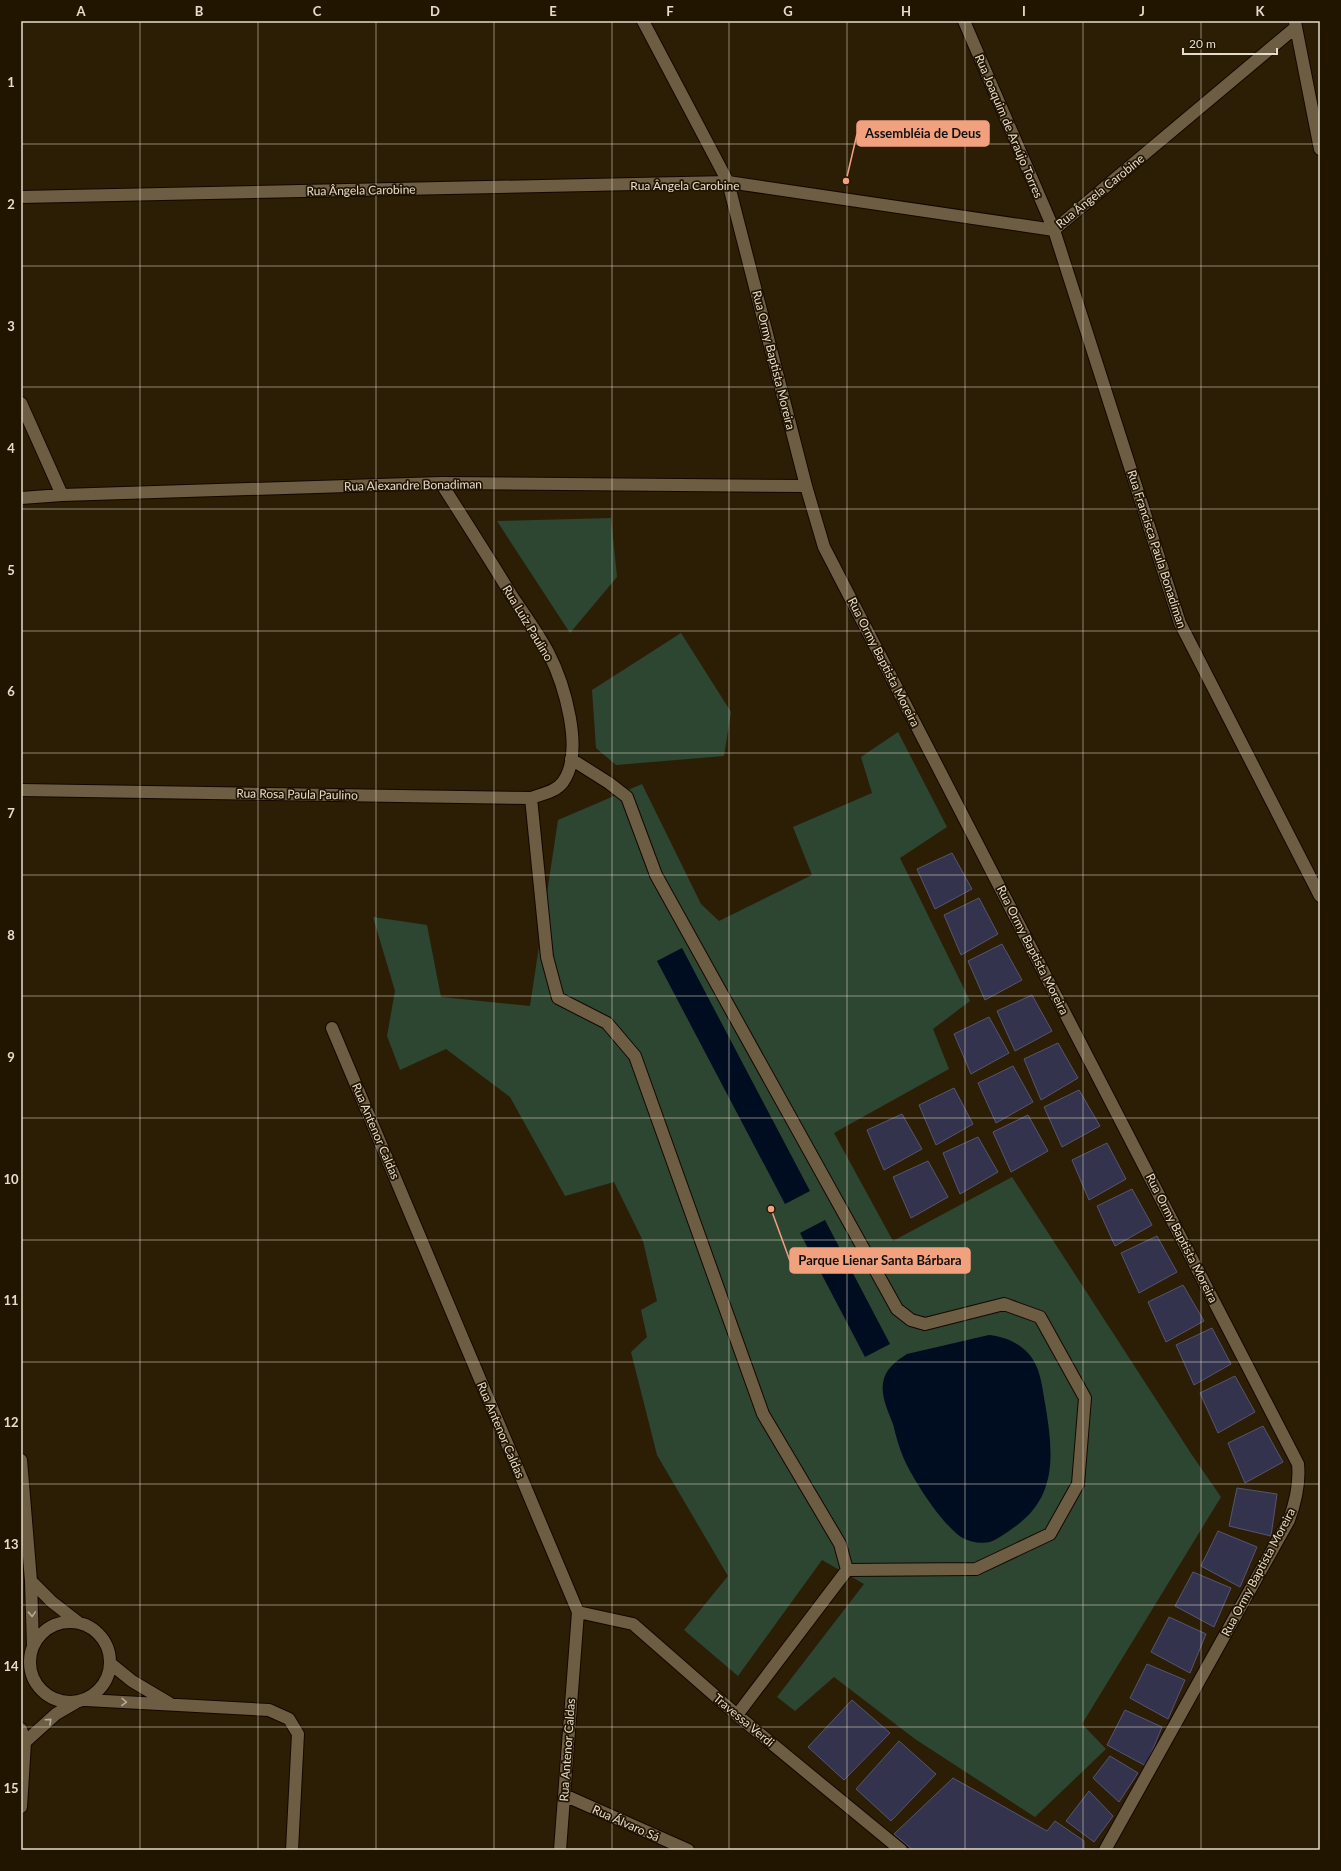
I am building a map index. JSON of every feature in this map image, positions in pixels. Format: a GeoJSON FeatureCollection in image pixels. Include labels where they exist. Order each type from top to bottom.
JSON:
{"type":"FeatureCollection","features":[{"type":"Feature","properties":{"kind":"street","name":"Rua Ormy Baptista Moreira"},"geometry":{"type":"LineString","coordinates":[[643,21],[728,182],[806,486],[824,548],[1298,1464],[1300,1482],[1295,1504],[1289,1520],[1105,1850]]}},
{"type":"Feature","properties":{"kind":"street","name":"Rua Joaquim de Araújo Torres"},"geometry":{"type":"LineString","coordinates":[[964,21],[1054,230]]}},
{"type":"Feature","properties":{"kind":"street","name":"Rua Ângela Carobine"},"geometry":{"type":"LineString","coordinates":[[21,197],[728,182],[1054,230],[1295,24]]}},
{"type":"Feature","properties":{"kind":"street"},"geometry":{"type":"LineString","coordinates":[[1295,24],[1320,149]]}},
{"type":"Feature","properties":{"kind":"street","name":"Rua Francisca Paula Bonadiman"},"geometry":{"type":"LineString","coordinates":[[1054,230],[1180,623],[1320,896]]}},
{"type":"Feature","properties":{"kind":"street"},"geometry":{"type":"LineString","coordinates":[[21,403],[62,495]]}},
{"type":"Feature","properties":{"kind":"street","name":"Rua Alexandre Bonadiman"},"geometry":{"type":"LineString","coordinates":[[21,498],[62,495],[441,483],[806,486]]}},
{"type":"Feature","properties":{"kind":"street","name":"Rua Luiz Paulino"},"geometry":{"type":"LineString","coordinates":[[441,483],[548,653],[570,714],[572,730],[571,759],[566,777]]}},
{"type":"Feature","properties":{"kind":"street"},"geometry":{"type":"LineString","coordinates":[[571,759],[609,783],[627,797],[656,875],[897,1310],[911,1320],[925,1324],[1004,1304],[1040,1317],[1085,1398],[1078,1484],[1050,1534],[976,1569],[847,1570]]}},
{"type":"Feature","properties":{"kind":"street","name":"Rua Rosa Paula Paulino"},"geometry":{"type":"LineString","coordinates":[[21,790],[531,798],[557,788],[566,777]]}},
{"type":"Feature","properties":{"kind":"street"},"geometry":{"type":"LineString","coordinates":[[531,798],[547,957],[558,998],[607,1023],[635,1056],[763,1414],[840,1544],[847,1570]]}},
{"type":"Feature","properties":{"kind":"street","name":"Rua Antenor Caldas"},"geometry":{"type":"LineString","coordinates":[[332,1028],[578,1612],[560,1850]]}},
{"type":"Feature","properties":{"kind":"street"},"geometry":{"type":"LineString","coordinates":[[21,1460],[31,1581],[33,1646]]}},
{"type":"Feature","properties":{"kind":"street"},"geometry":{"type":"LineString","coordinates":[[737,1715],[847,1570]]}},
{"type":"Feature","properties":{"kind":"street"},"geometry":{"type":"LineString","coordinates":[[26,1742],[56,1714],[98,1691],[107,1679],[111,1664],[109,1650],[102,1638],[92,1628],[79,1623],[52,1602],[31,1581]]}},
{"type":"Feature","properties":{"kind":"street","name":"Travessa Verdi"},"geometry":{"type":"LineString","coordinates":[[578,1612],[633,1624],[737,1715],[901,1850]]}},
{"type":"Feature","properties":{"kind":"street"},"geometry":{"type":"LineString","coordinates":[[79,1623],[65,1622],[52,1626],[41,1635],[33,1646],[26,1661],[38,1686],[48,1696],[61,1702],[170,1703],[269,1710],[289,1718],[298,1734],[292,1850]]}},
{"type":"Feature","properties":{"kind":"street"},"geometry":{"type":"LineString","coordinates":[[111,1664],[132,1681],[170,1703]]}},
{"type":"Feature","properties":{"kind":"street"},"geometry":{"type":"LineString","coordinates":[[21,1729],[26,1742],[21,1807]]}},
{"type":"Feature","properties":{"kind":"street","name":"Rua Álvaro Sá"},"geometry":{"type":"LineString","coordinates":[[564,1795],[688,1850]]}},
{"type":"Feature","properties":{"kind":"green space"},"geometry":{"type":"Polygon","coordinates":[[[611,518],[617,577],[570,633],[497,521],[611,518]]]}},
{"type":"Feature","properties":{"kind":"green space"},"geometry":{"type":"Polygon","coordinates":[[[681,633],[731,712],[724,756],[616,765],[596,748],[592,690],[681,633]]]}},
{"type":"Feature","properties":{"kind":"green space"},"geometry":{"type":"Polygon","coordinates":[[[898,732],[947,827],[900,858],[970,1001],[933,1029],[949,1069],[834,1133],[893,1241],[1012,1177],[1192,1455],[1221,1497],[1082,1724],[1106,1749],[1035,1817],[915,1739],[834,1677],[795,1711],[777,1697],[864,1584],[822,1560],[738,1676],[684,1630],[728,1576],[657,1455],[631,1352],[647,1337],[641,1310],[657,1301],[643,1241],[614,1182],[565,1196],[510,1097],[446,1049],[400,1070],[387,1036],[395,991],[373,917],[427,925],[441,997],[530,1006],[558,820],[642,784],[701,904],[719,921],[812,875],[793,827],[872,793],[861,757],[898,732]]]}},
{"type":"Feature","properties":{"kind":"water"},"geometry":{"type":"Polygon","coordinates":[[[682,948],[810,1191],[785,1204],[657,961],[682,948]]]}},
{"type":"Feature","properties":{"kind":"water"},"geometry":{"type":"Polygon","coordinates":[[[825,1220],[890,1344],[865,1357],[800,1233],[825,1220]]]}},
{"type":"Feature","properties":{"kind":"water"},"geometry":{"type":"Polygon","coordinates":[[[989,1335],[1005,1338],[1019,1345],[1027,1352],[1035,1363],[1043,1389],[1051,1455],[1045,1487],[1039,1502],[1028,1516],[1002,1536],[990,1542],[979,1543],[964,1539],[953,1531],[921,1490],[908,1468],[896,1437],[893,1424],[885,1404],[883,1383],[889,1370],[895,1363],[907,1354],[989,1335]]]}},
{"type":"Feature","properties":{"kind":"building"},"geometry":{"type":"Polygon","coordinates":[[[952,853],[972,889],[935,909],[917,869],[952,853]]]}},
{"type":"Feature","properties":{"kind":"building"},"geometry":{"type":"Polygon","coordinates":[[[979,898],[998,934],[961,955],[944,915],[979,898]]]}},
{"type":"Feature","properties":{"kind":"building"},"geometry":{"type":"Polygon","coordinates":[[[1002,944],[1022,980],[985,1000],[968,961],[1002,944]]]}},
{"type":"Feature","properties":{"kind":"building"},"geometry":{"type":"Polygon","coordinates":[[[1032,995],[1052,1031],[1015,1051],[997,1011],[1032,995]]]}},
{"type":"Feature","properties":{"kind":"building"},"geometry":{"type":"Polygon","coordinates":[[[989,1017],[1009,1053],[971,1074],[954,1034],[989,1017]]]}},
{"type":"Feature","properties":{"kind":"building"},"geometry":{"type":"Polygon","coordinates":[[[1058,1043],[1078,1078],[1041,1100],[1024,1059],[1058,1043]]]}},
{"type":"Feature","properties":{"kind":"building"},"geometry":{"type":"Polygon","coordinates":[[[1013,1066],[1033,1102],[996,1123],[978,1083],[1013,1066]]]}},
{"type":"Feature","properties":{"kind":"building"},"geometry":{"type":"Polygon","coordinates":[[[954,1088],[973,1124],[936,1145],[919,1105],[954,1088]]]}},
{"type":"Feature","properties":{"kind":"building"},"geometry":{"type":"Polygon","coordinates":[[[1079,1090],[1100,1126],[1062,1147],[1044,1107],[1079,1090]]]}},
{"type":"Feature","properties":{"kind":"building"},"geometry":{"type":"Polygon","coordinates":[[[902,1114],[922,1149],[884,1170],[867,1130],[902,1114]]]}},
{"type":"Feature","properties":{"kind":"building"},"geometry":{"type":"Polygon","coordinates":[[[1028,1115],[1048,1151],[1011,1172],[993,1132],[1028,1115]]]}},
{"type":"Feature","properties":{"kind":"building"},"geometry":{"type":"Polygon","coordinates":[[[978,1137],[998,1172],[960,1194],[943,1153],[978,1137]]]}},
{"type":"Feature","properties":{"kind":"building"},"geometry":{"type":"Polygon","coordinates":[[[1107,1143],[1126,1179],[1089,1200],[1072,1160],[1107,1143]]]}},
{"type":"Feature","properties":{"kind":"building"},"geometry":{"type":"Polygon","coordinates":[[[928,1161],[948,1197],[911,1218],[893,1177],[928,1161]]]}},
{"type":"Feature","properties":{"kind":"building"},"geometry":{"type":"Polygon","coordinates":[[[1132,1189],[1152,1225],[1115,1246],[1097,1206],[1132,1189]]]}},
{"type":"Feature","properties":{"kind":"building"},"geometry":{"type":"Polygon","coordinates":[[[1157,1236],[1177,1272],[1139,1293],[1121,1253],[1157,1236]]]}},
{"type":"Feature","properties":{"kind":"building"},"geometry":{"type":"Polygon","coordinates":[[[1183,1285],[1204,1321],[1166,1342],[1148,1302],[1183,1285]]]}},
{"type":"Feature","properties":{"kind":"building"},"geometry":{"type":"Polygon","coordinates":[[[1212,1328],[1231,1364],[1194,1385],[1176,1345],[1212,1328]]]}},
{"type":"Feature","properties":{"kind":"building"},"geometry":{"type":"Polygon","coordinates":[[[1235,1376],[1255,1412],[1218,1433],[1200,1393],[1235,1376]]]}},
{"type":"Feature","properties":{"kind":"building"},"geometry":{"type":"Polygon","coordinates":[[[1263,1426],[1283,1462],[1245,1483],[1228,1443],[1263,1426]]]}},
{"type":"Feature","properties":{"kind":"building"},"geometry":{"type":"Polygon","coordinates":[[[1237,1488],[1277,1494],[1271,1536],[1229,1526],[1237,1488]]]}},
{"type":"Feature","properties":{"kind":"building"},"geometry":{"type":"Polygon","coordinates":[[[1218,1531],[1257,1547],[1240,1587],[1201,1566],[1218,1531]]]}},
{"type":"Feature","properties":{"kind":"building"},"geometry":{"type":"Polygon","coordinates":[[[1193,1572],[1231,1588],[1214,1627],[1175,1606],[1193,1572]]]}},
{"type":"Feature","properties":{"kind":"building"},"geometry":{"type":"Polygon","coordinates":[[[1169,1617],[1206,1634],[1190,1673],[1151,1652],[1169,1617]]]}},
{"type":"Feature","properties":{"kind":"building"},"geometry":{"type":"Polygon","coordinates":[[[1147,1664],[1185,1680],[1168,1719],[1130,1698],[1147,1664]]]}},
{"type":"Feature","properties":{"kind":"building"},"geometry":{"type":"Polygon","coordinates":[[[852,1700],[890,1733],[844,1780],[808,1747],[852,1700]]]}},
{"type":"Feature","properties":{"kind":"building"},"geometry":{"type":"Polygon","coordinates":[[[1125,1710],[1162,1727],[1146,1766],[1107,1745],[1125,1710]]]}},
{"type":"Feature","properties":{"kind":"building"},"geometry":{"type":"Polygon","coordinates":[[[899,1741],[936,1774],[891,1821],[856,1789],[899,1741]]]}},
{"type":"Feature","properties":{"kind":"building"},"geometry":{"type":"Polygon","coordinates":[[[1110,1756],[1138,1773],[1119,1802],[1093,1778],[1110,1756]]]}},
{"type":"Feature","properties":{"kind":"building"},"geometry":{"type":"Polygon","coordinates":[[[953,1778],[1047,1831],[1055,1821],[1084,1841],[1084,1850],[913,1850],[894,1834],[953,1778]]]}},
{"type":"Feature","properties":{"kind":"building"},"geometry":{"type":"Polygon","coordinates":[[[1089,1791],[1113,1816],[1094,1842],[1066,1821],[1089,1791]]]}},
{"type":"Feature","properties":{"kind":"place","name":"Assembléia de Deus"},"geometry":{"type":"Point","coordinates":[846,181]}},
{"type":"Feature","properties":{"kind":"place","name":"Parque Lienar Santa Bárbara"},"geometry":{"type":"Point","coordinates":[771,1209]}}]}
